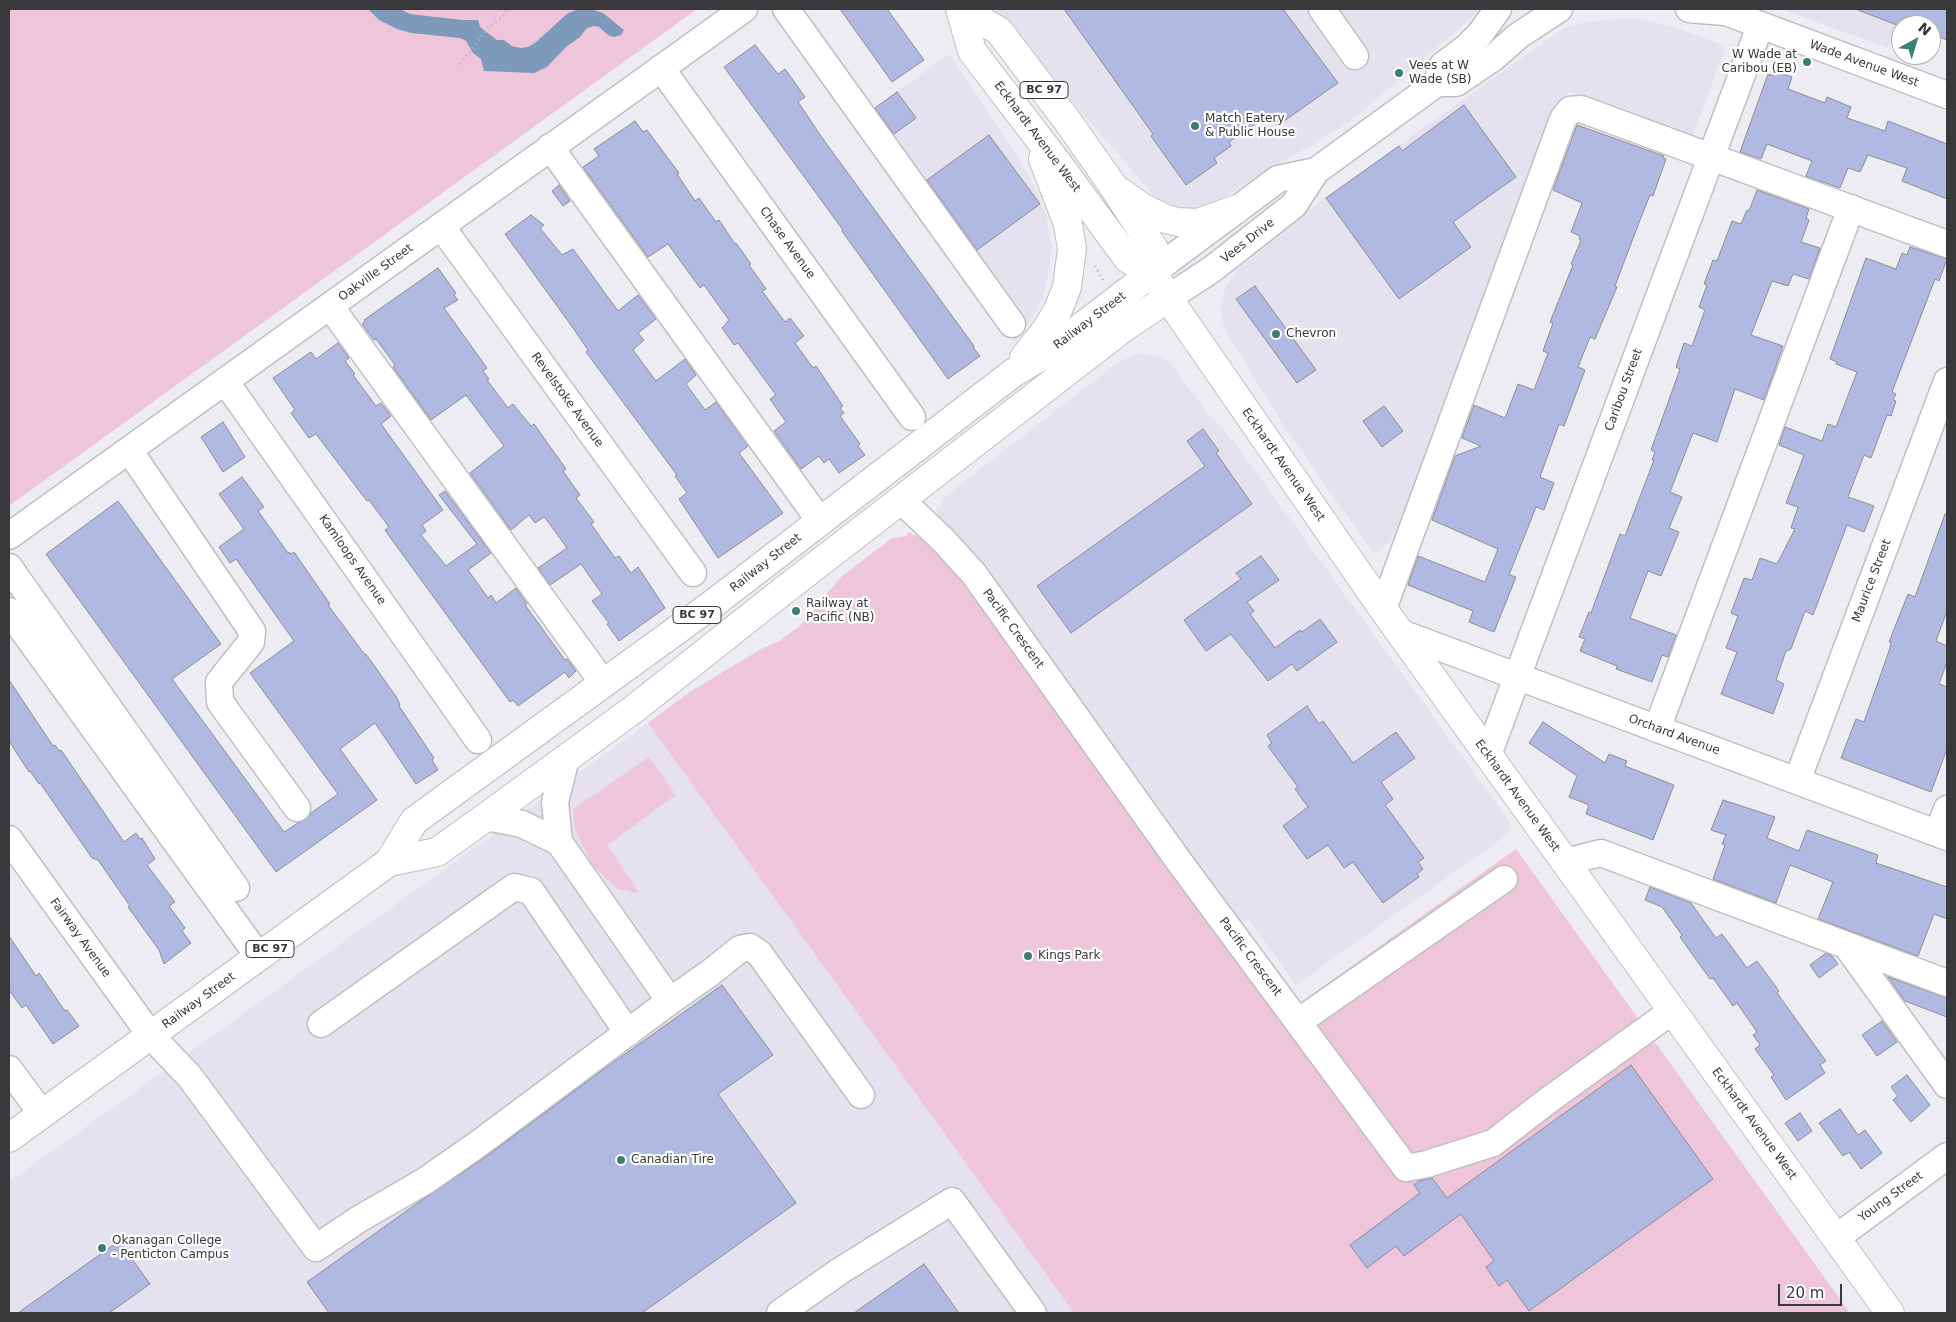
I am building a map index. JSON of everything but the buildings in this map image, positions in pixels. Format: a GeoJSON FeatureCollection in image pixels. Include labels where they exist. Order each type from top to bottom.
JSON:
{"type":"FeatureCollection","features":[{"type":"Feature","properties":{"kind":"main road","name":"Eckhardt Avenue West"},"geometry":{"type":"LineString","coordinates":[[960,9],[972,51],[1128,259],[1153,272]]}},
{"type":"Feature","properties":{"kind":"main road","name":"Eckhardt Avenue West"},"geometry":{"type":"LineString","coordinates":[[960,9],[999,31],[1066,119],[1154,249],[1153,272],[1168,298],[1383,609],[1890,1313]]}},
{"type":"Feature","properties":{"kind":"main road"},"geometry":{"type":"LineString","coordinates":[[1013,373],[1046,330],[1058,310],[1067,287],[1072,249],[1068,224],[1031,128]]}},
{"type":"Feature","properties":{"kind":"main road"},"geometry":{"type":"LineString","coordinates":[[1113,186],[1143,208],[1178,222],[1198,223],[1237,209]]}},
{"type":"Feature","properties":{"kind":"main road","name":"Railway Street"},"geometry":{"type":"LineString","coordinates":[[9,1138],[389,862],[414,821],[714,603],[1013,373],[1050,351],[1153,272]]}},
{"type":"Feature","properties":{"kind":"main road","name":"Railway Street"},"geometry":{"type":"LineString","coordinates":[[389,862],[437,852],[486,817],[634,709],[1126,326],[1168,298]]}},
{"type":"Feature","properties":{"kind":"street","name":"Oakville Street"},"geometry":{"type":"LineString","coordinates":[[9,536],[744,9]]}},
{"type":"Feature","properties":{"kind":"street"},"geometry":{"type":"LineString","coordinates":[[786,9],[1012,324]]}},
{"type":"Feature","properties":{"kind":"street"},"geometry":{"type":"LineString","coordinates":[[1322,9],[1355,56]]}},
{"type":"Feature","properties":{"kind":"street","name":"Vees Drive"},"geometry":{"type":"LineString","coordinates":[[1437,83],[1442,66],[1467,47],[1480,34],[1498,9]]}},
{"type":"Feature","properties":{"kind":"street","name":"Vees Drive"},"geometry":{"type":"LineString","coordinates":[[1168,298],[1211,270],[1294,205],[1316,171],[1437,83],[1456,83],[1492,58],[1524,32],[1559,9]]}},
{"type":"Feature","properties":{"kind":"street","name":"Wade Avenue West"},"geometry":{"type":"LineString","coordinates":[[1690,9],[1721,10],[1947,96]]}},
{"type":"Feature","properties":{"kind":"street","name":"Caribou Street"},"geometry":{"type":"LineString","coordinates":[[1488,755],[1760,26]]}},
{"type":"Feature","properties":{"kind":"street","name":"Chase Avenue"},"geometry":{"type":"LineString","coordinates":[[661,68],[912,418]]}},
{"type":"Feature","properties":{"kind":"street"},"geometry":{"type":"LineString","coordinates":[[1383,609],[1563,119],[1570,110],[1582,109],[1947,244]]}},
{"type":"Feature","properties":{"kind":"street"},"geometry":{"type":"LineString","coordinates":[[550,148],[820,522]]}},
{"type":"Feature","properties":{"kind":"street","name":"Vees Drive"},"geometry":{"type":"LineString","coordinates":[[1153,272],[1278,179],[1316,171]]}},
{"type":"Feature","properties":{"kind":"street"},"geometry":{"type":"LineString","coordinates":[[1657,729],[1851,208]]}},
{"type":"Feature","properties":{"kind":"street","name":"Revelstoke Avenue"},"geometry":{"type":"LineString","coordinates":[[441,226],[693,573]]}},
{"type":"Feature","properties":{"kind":"street"},"geometry":{"type":"LineString","coordinates":[[330,306],[604,684]]}},
{"type":"Feature","properties":{"kind":"street","name":"Kamloops Avenue"},"geometry":{"type":"LineString","coordinates":[[226,381],[478,740]]}},
{"type":"Feature","properties":{"kind":"street","name":"Maurice Street"},"geometry":{"type":"LineString","coordinates":[[1797,781],[1947,381]]}},
{"type":"Feature","properties":{"kind":"street"},"geometry":{"type":"LineString","coordinates":[[129,450],[252,630],[251,642],[219,682],[220,702],[297,808]]}},
{"type":"Feature","properties":{"kind":"street","name":"Pacific Crescent"},"geometry":{"type":"LineString","coordinates":[[901,500],[943,540],[974,574],[1178,860],[1406,1168],[1427,1164],[1492,1143],[1672,1010]]}},
{"type":"Feature","properties":{"kind":"street"},"geometry":{"type":"LineString","coordinates":[[9,567],[236,888]]}},
{"type":"Feature","properties":{"kind":"street"},"geometry":{"type":"LineString","coordinates":[[9,611],[259,957]]}},
{"type":"Feature","properties":{"kind":"street","name":"Orchard Avenue"},"geometry":{"type":"LineString","coordinates":[[1401,633],[1943,835]]}},
{"type":"Feature","properties":{"kind":"street"},"geometry":{"type":"LineString","coordinates":[[559,842],[555,802],[566,758]]}},
{"type":"Feature","properties":{"kind":"street"},"geometry":{"type":"LineString","coordinates":[[1943,835],[1947,809]]}},
{"type":"Feature","properties":{"kind":"street"},"geometry":{"type":"LineString","coordinates":[[486,817],[522,824],[559,842],[670,1001]]}},
{"type":"Feature","properties":{"kind":"street","name":"Fairway Avenue"},"geometry":{"type":"LineString","coordinates":[[9,839],[151,1036],[190,1077],[316,1248],[360,1219],[425,1181],[628,1033]]}},
{"type":"Feature","properties":{"kind":"street"},"geometry":{"type":"LineString","coordinates":[[1565,862],[1601,853],[1947,982]]}},
{"type":"Feature","properties":{"kind":"street"},"geometry":{"type":"LineString","coordinates":[[1298,1022],[1504,879]]}},
{"type":"Feature","properties":{"kind":"street"},"geometry":{"type":"LineString","coordinates":[[321,1024],[514,887],[531,891],[628,1033],[740,949],[750,947],[759,953],[861,1095]]}},
{"type":"Feature","properties":{"kind":"street"},"geometry":{"type":"LineString","coordinates":[[1846,945],[1947,1085]]}},
{"type":"Feature","properties":{"kind":"street"},"geometry":{"type":"LineString","coordinates":[[9,1069],[42,1114]]}},
{"type":"Feature","properties":{"kind":"street","name":"Young Street"},"geometry":{"type":"LineString","coordinates":[[1836,1238],[1947,1156]]}},
{"type":"Feature","properties":{"kind":"street"},"geometry":{"type":"LineString","coordinates":[[780,1313],[840,1272],[952,1201],[1033,1313]]}},
{"type":"Feature","properties":{"kind":"path"},"geometry":{"type":"LineString","coordinates":[[460,64],[488,28],[509,9]]}},
{"type":"Feature","properties":{"kind":"path"},"geometry":{"type":"LineString","coordinates":[[1093,264],[1105,283]]}},
{"type":"Feature","properties":{"kind":"shaded area"},"geometry":{"type":"Polygon","coordinates":[[[9,9],[697,9],[9,506],[9,9]]]}},
{"type":"Feature","properties":{"kind":"shaded area"},"geometry":{"type":"Polygon","coordinates":[[[994,9],[1482,9],[1351,121],[1200,212],[1157,200],[994,9]]]}},
{"type":"Feature","properties":{"kind":"shaded area"},"geometry":{"type":"Polygon","coordinates":[[[1781,9],[1903,9],[1901,15],[1891,15],[1891,40],[1888,48],[1781,9]]]}},
{"type":"Feature","properties":{"kind":"shaded area"},"geometry":{"type":"Polygon","coordinates":[[[1623,18],[1642,19],[1674,27],[1726,46],[1692,138],[1570,92],[1557,102],[1400,534],[1374,554],[1287,431],[1228,335],[1223,323],[1221,309],[1226,285],[1239,268],[1323,199],[1564,28],[1581,23],[1623,18]]]}},
{"type":"Feature","properties":{"kind":"shaded area"},"geometry":{"type":"Polygon","coordinates":[[[949,54],[1012,148],[1035,188],[1046,215],[1052,246],[1049,272],[1043,297],[1036,312],[1015,343],[854,122],[949,54]]]}},
{"type":"Feature","properties":{"kind":"shaded area"},"geometry":{"type":"Polygon","coordinates":[[[1141,353],[1158,356],[1171,364],[1209,415],[1235,443],[1509,821],[1511,832],[1296,985],[1250,921],[1238,919],[981,565],[945,526],[936,508],[941,508],[943,499],[958,486],[1120,361],[1141,353]]]}},
{"type":"Feature","properties":{"kind":"shaded area","name":"Kings Park"},"geometry":{"type":"Polygon","coordinates":[[[908,532],[919,537],[937,552],[966,584],[1283,1015],[1516,849],[1850,1313],[1074,1313],[648,723],[688,693],[761,649],[779,641],[800,626],[841,577],[892,538],[907,536],[908,532]]]}},
{"type":"Feature","properties":{"kind":"shaded area"},"geometry":{"type":"Polygon","coordinates":[[[648,723],[1074,1313],[9,1313],[9,1182],[648,723]]]}},
{"type":"Feature","properties":{"kind":"shaded area"},"geometry":{"type":"Polygon","coordinates":[[[649,757],[676,795],[607,845],[639,893],[618,889],[592,865],[575,829],[573,809],[649,757]]]}},
{"type":"Feature","properties":{"kind":"water"},"geometry":{"type":"Polygon","coordinates":[[[368,9],[400,9],[410,14],[478,20],[480,27],[497,40],[504,40],[512,46],[521,48],[528,47],[536,42],[568,13],[579,9],[591,9],[603,13],[624,30],[621,35],[614,37],[608,35],[599,27],[587,28],[580,37],[566,47],[547,67],[534,73],[484,71],[481,59],[473,53],[466,41],[460,38],[411,33],[397,29],[379,20],[368,9]]]}},
{"type":"Feature","properties":{"kind":"place","name":"W Wade at Caribou (EB)"},"geometry":{"type":"Point","coordinates":[1807,62]}},
{"type":"Feature","properties":{"kind":"place","name":"Vees at W Wade (SB)"},"geometry":{"type":"Point","coordinates":[1399,73]}},
{"type":"Feature","properties":{"kind":"place","name":"Match Eatery & Public House"},"geometry":{"type":"Point","coordinates":[1195,126]}},
{"type":"Feature","properties":{"kind":"place","name":"Chevron"},"geometry":{"type":"Point","coordinates":[1276,334]}},
{"type":"Feature","properties":{"kind":"place","name":"Railway at Pacific (NB)"},"geometry":{"type":"Point","coordinates":[796,611]}},
{"type":"Feature","properties":{"kind":"place","name":"Kings Park"},"geometry":{"type":"Point","coordinates":[1028,956]}},
{"type":"Feature","properties":{"kind":"place","name":"Canadian Tire"},"geometry":{"type":"Point","coordinates":[621,1160]}},
{"type":"Feature","properties":{"kind":"place","name":"Okanagan College - Penticton Campus"},"geometry":{"type":"Point","coordinates":[102,1248]}}]}
